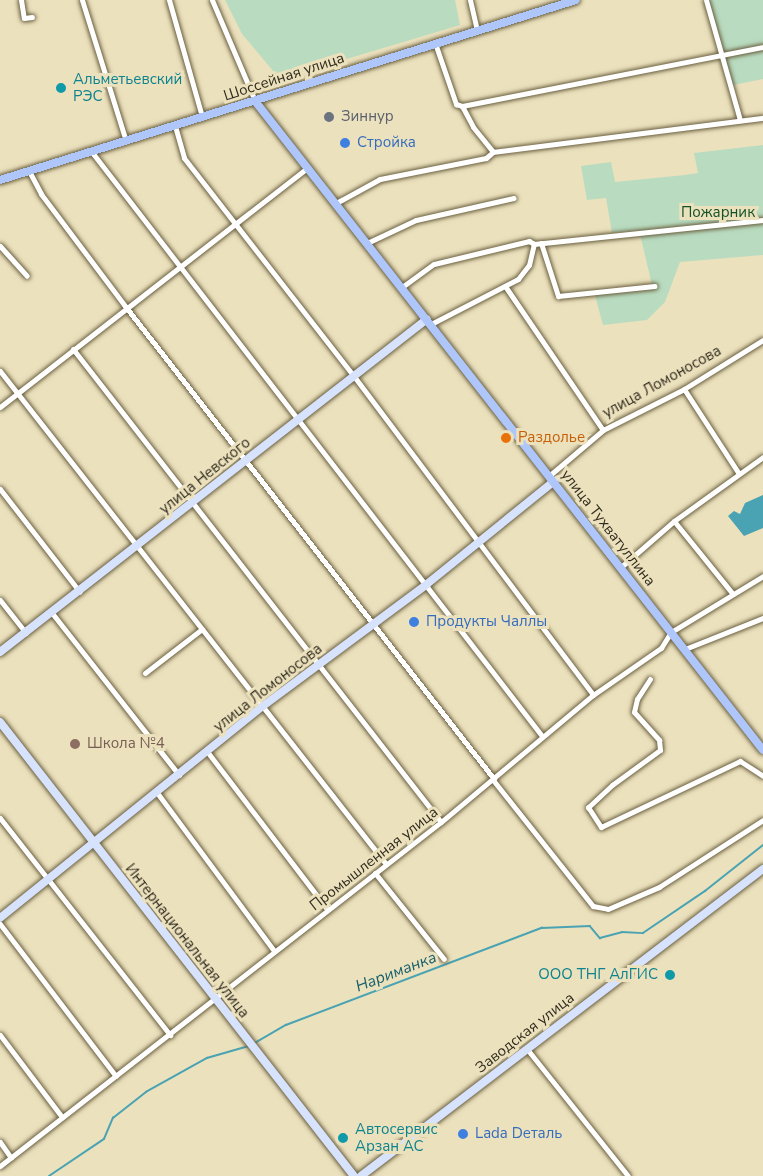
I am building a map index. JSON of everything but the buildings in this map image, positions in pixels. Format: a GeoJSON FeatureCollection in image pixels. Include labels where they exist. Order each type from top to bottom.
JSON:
{"type":"FeatureCollection","features":[{"type":"Feature","properties":{"kind":"main road","name":"Шоссейная улица"},"geometry":{"type":"LineString","coordinates":[[0,180],[477,31],[554,3],[576,0]]}},
{"type":"Feature","properties":{"kind":"main road","name":"улица Тухватуллина"},"geometry":{"type":"LineString","coordinates":[[255,101],[763,750]]}},
{"type":"Feature","properties":{"kind":"street"},"geometry":{"type":"LineString","coordinates":[[21,0],[24,18],[33,17]]}},
{"type":"Feature","properties":{"kind":"street"},"geometry":{"type":"LineString","coordinates":[[82,0],[126,141]]}},
{"type":"Feature","properties":{"kind":"street"},"geometry":{"type":"LineString","coordinates":[[169,0],[202,117]]}},
{"type":"Feature","properties":{"kind":"street","name":"улица Тухватуллина"},"geometry":{"type":"LineString","coordinates":[[212,0],[255,101]]}},
{"type":"Feature","properties":{"kind":"street"},"geometry":{"type":"LineString","coordinates":[[470,0],[477,31]]}},
{"type":"Feature","properties":{"kind":"street"},"geometry":{"type":"LineString","coordinates":[[706,0],[740,120]]}},
{"type":"Feature","properties":{"kind":"street"},"geometry":{"type":"LineString","coordinates":[[435,44],[452,97],[456,105],[462,106],[721,52],[763,47]]}},
{"type":"Feature","properties":{"kind":"street"},"geometry":{"type":"LineString","coordinates":[[462,106],[473,128],[493,152]]}},
{"type":"Feature","properties":{"kind":"street"},"geometry":{"type":"LineString","coordinates":[[336,203],[380,179],[486,158],[493,152],[763,118]]}},
{"type":"Feature","properties":{"kind":"street"},"geometry":{"type":"LineString","coordinates":[[176,126],[184,158],[353,375],[593,695]]}},
{"type":"Feature","properties":{"kind":"street"},"geometry":{"type":"LineString","coordinates":[[91,151],[179,266],[300,417],[542,736]]}},
{"type":"Feature","properties":{"kind":"street"},"geometry":{"type":"LineString","coordinates":[[0,406],[125,306],[308,167]]}},
{"type":"Feature","properties":{"kind":"street"},"geometry":{"type":"LineString","coordinates":[[29,171],[41,194],[125,306],[247,459],[593,906],[609,909],[646,895],[763,820]]}},
{"type":"Feature","properties":{"kind":"street"},"geometry":{"type":"LineString","coordinates":[[367,243],[416,220],[514,198]]}},
{"type":"Feature","properties":{"kind":"street"},"geometry":{"type":"LineString","coordinates":[[402,287],[434,264],[529,241],[534,244],[763,220]]}},
{"type":"Feature","properties":{"kind":"street"},"geometry":{"type":"LineString","coordinates":[[541,243],[558,296],[654,286]]}},
{"type":"Feature","properties":{"kind":"street"},"geometry":{"type":"LineString","coordinates":[[429,321],[505,286],[525,273],[534,244]]}},
{"type":"Feature","properties":{"kind":"street"},"geometry":{"type":"LineString","coordinates":[[0,246],[27,276]]}},
{"type":"Feature","properties":{"kind":"street"},"geometry":{"type":"LineString","coordinates":[[505,286],[603,430]]}},
{"type":"Feature","properties":{"kind":"street","name":"улица Невского"},"geometry":{"type":"LineString","coordinates":[[0,652],[52,614],[353,375],[429,321]]}},
{"type":"Feature","properties":{"kind":"street","name":"улица Ломоносова"},"geometry":{"type":"LineString","coordinates":[[0,918],[209,754],[263,706],[427,584],[552,478],[603,430],[684,389],[763,340]]}},
{"type":"Feature","properties":{"kind":"street"},"geometry":{"type":"LineString","coordinates":[[73,349],[441,822]]}},
{"type":"Feature","properties":{"kind":"street"},"geometry":{"type":"LineString","coordinates":[[0,371],[386,864]]}},
{"type":"Feature","properties":{"kind":"street"},"geometry":{"type":"LineString","coordinates":[[684,389],[738,472]]}},
{"type":"Feature","properties":{"kind":"street"},"geometry":{"type":"LineString","coordinates":[[621,567],[674,521],[738,472],[763,457]]}},
{"type":"Feature","properties":{"kind":"street"},"geometry":{"type":"LineString","coordinates":[[0,489],[80,592]]}},
{"type":"Feature","properties":{"kind":"street"},"geometry":{"type":"LineString","coordinates":[[674,521],[732,593]]}},
{"type":"Feature","properties":{"kind":"street","name":"Промышленная улица"},"geometry":{"type":"LineString","coordinates":[[0,1166],[494,780],[542,736],[593,695],[661,648],[671,632],[763,576]]}},
{"type":"Feature","properties":{"kind":"street"},"geometry":{"type":"LineString","coordinates":[[0,600],[26,633]]}},
{"type":"Feature","properties":{"kind":"street"},"geometry":{"type":"LineString","coordinates":[[52,614],[180,777]]}},
{"type":"Feature","properties":{"kind":"street"},"geometry":{"type":"LineString","coordinates":[[685,649],[763,618]]}},
{"type":"Feature","properties":{"kind":"street"},"geometry":{"type":"LineString","coordinates":[[146,673],[202,629]]}},
{"type":"Feature","properties":{"kind":"street"},"geometry":{"type":"LineString","coordinates":[[650,679],[637,699],[634,712],[659,740],[660,750],[612,785],[588,807],[601,827],[740,761],[763,776]]}},
{"type":"Feature","properties":{"kind":"street","name":"Интернациональная улица"},"geometry":{"type":"LineString","coordinates":[[0,722],[354,1176]]}},
{"type":"Feature","properties":{"kind":"street"},"geometry":{"type":"LineString","coordinates":[[209,754],[327,909]]}},
{"type":"Feature","properties":{"kind":"street"},"geometry":{"type":"LineString","coordinates":[[158,794],[274,951]]}},
{"type":"Feature","properties":{"kind":"street"},"geometry":{"type":"LineString","coordinates":[[0,818],[170,1035]]}},
{"type":"Feature","properties":{"kind":"street","name":"Заводская улица"},"geometry":{"type":"LineString","coordinates":[[361,1176],[763,868]]}},
{"type":"Feature","properties":{"kind":"street"},"geometry":{"type":"LineString","coordinates":[[375,873],[444,959]]}},
{"type":"Feature","properties":{"kind":"street"},"geometry":{"type":"LineString","coordinates":[[0,924],[116,1076]]}},
{"type":"Feature","properties":{"kind":"street"},"geometry":{"type":"LineString","coordinates":[[0,1035],[62,1117]]}},
{"type":"Feature","properties":{"kind":"street"},"geometry":{"type":"LineString","coordinates":[[527,1049],[628,1176]]}},
{"type":"Feature","properties":{"kind":"street"},"geometry":{"type":"LineString","coordinates":[[0,1142],[11,1158]]}},
{"type":"Feature","properties":{"kind":"green space"},"geometry":{"type":"Polygon","coordinates":[[[225,0],[455,0],[460,25],[280,79],[242,34],[225,0]]]}},
{"type":"Feature","properties":{"kind":"green space"},"geometry":{"type":"Polygon","coordinates":[[[704,0],[763,0],[763,79],[728,86],[704,0]]]}},
{"type":"Feature","properties":{"kind":"green space","name":"Пожарник"},"geometry":{"type":"Polygon","coordinates":[[[763,145],[763,255],[680,262],[665,302],[647,320],[603,325],[594,292],[652,285],[639,230],[612,233],[606,198],[587,200],[581,166],[611,162],[615,182],[685,175],[698,173],[694,153],[763,145]]]}},
{"type":"Feature","properties":{"kind":"water"},"geometry":{"type":"Polygon","coordinates":[[[763,495],[763,528],[744,536],[728,516],[734,511],[740,514],[745,503],[763,495]]]}},
{"type":"Feature","properties":{"kind":"waterway","name":"Нариманка"},"geometry":{"type":"LineString","coordinates":[[253,1044],[286,1025],[542,928],[590,926],[600,938],[622,932],[643,933],[705,891],[763,845]]}},
{"type":"Feature","properties":{"kind":"waterway","name":"Нариманка"},"geometry":{"type":"LineString","coordinates":[[49,1176],[104,1139],[113,1118],[146,1092],[207,1058],[249,1046]]}},
{"type":"Feature","properties":{"kind":"place","name":"Альметьевский РЭС"},"geometry":{"type":"Point","coordinates":[61,88]}},
{"type":"Feature","properties":{"kind":"place","name":"Зиннур"},"geometry":{"type":"Point","coordinates":[329,117]}},
{"type":"Feature","properties":{"kind":"place","name":"Стройка"},"geometry":{"type":"Point","coordinates":[345,143]}},
{"type":"Feature","properties":{"kind":"place","name":"Раздолье"},"geometry":{"type":"Point","coordinates":[506,438]}},
{"type":"Feature","properties":{"kind":"place","name":"Продукты Чаллы"},"geometry":{"type":"Point","coordinates":[414,622]}},
{"type":"Feature","properties":{"kind":"place","name":"Школа №4"},"geometry":{"type":"Point","coordinates":[75,744]}},
{"type":"Feature","properties":{"kind":"place","name":"ООО ТНГ АлГИС"},"geometry":{"type":"Point","coordinates":[670,975]}},
{"type":"Feature","properties":{"kind":"place","name":"Lada Dеталь"},"geometry":{"type":"Point","coordinates":[463,1134]}},
{"type":"Feature","properties":{"kind":"place","name":"Автосервис Арзан АС"},"geometry":{"type":"Point","coordinates":[343,1138]}}]}
